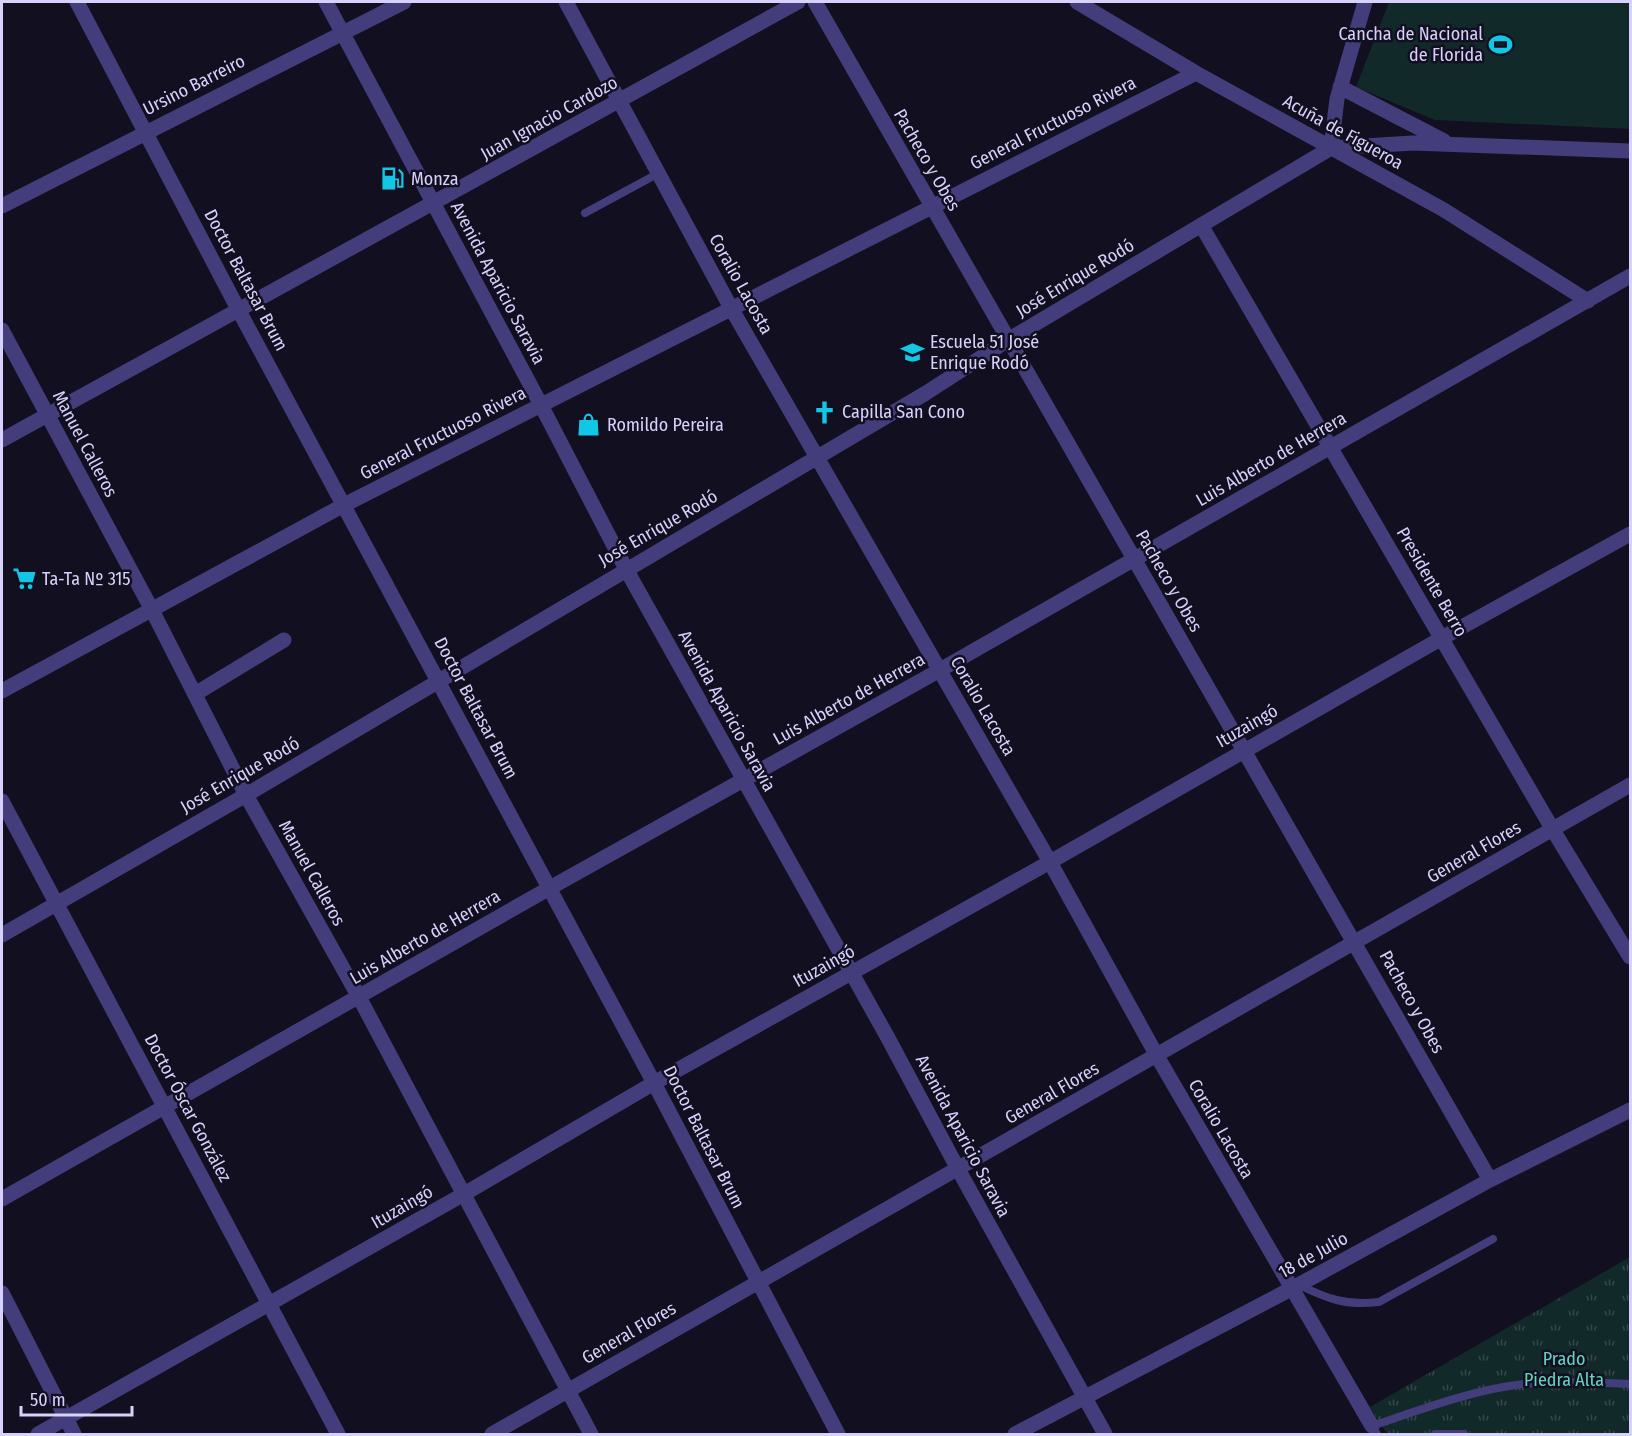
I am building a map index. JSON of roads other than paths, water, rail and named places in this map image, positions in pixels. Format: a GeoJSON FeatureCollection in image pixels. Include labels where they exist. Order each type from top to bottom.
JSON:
{"type":"FeatureCollection","features":[{"type":"Feature","properties":{"kind":"street","name":"Doctor Baltasar Brum"},"geometry":{"type":"LineString","coordinates":[[77,2],[238,309],[654,1083],[838,1434]]}},
{"type":"Feature","properties":{"kind":"street","name":"Avenida Aparicio Saravia"},"geometry":{"type":"LineString","coordinates":[[326,2],[626,569],[888,1038],[1105,1434]]}},
{"type":"Feature","properties":{"kind":"street","name":"Ursino Barreiro"},"geometry":{"type":"LineString","coordinates":[[2,206],[404,2]]}},
{"type":"Feature","properties":{"kind":"street","name":"Coralio Lacosta"},"geometry":{"type":"LineString","coordinates":[[566,2],[731,308],[1050,862],[1157,1056],[1295,1287],[1374,1430]]}},
{"type":"Feature","properties":{"kind":"street","name":"Juan Ignacio Cardozo"},"geometry":{"type":"LineString","coordinates":[[2,440],[798,2]]}},
{"type":"Feature","properties":{"kind":"street","name":"Pacheco y Obes"},"geometry":{"type":"LineString","coordinates":[[815,2],[1134,560],[1356,942],[1490,1180]]}},
{"type":"Feature","properties":{"kind":"street","name":"Acuña de Figueroa"},"geometry":{"type":"LineString","coordinates":[[1077,2],[1196,73],[1444,210],[1588,301]]}},
{"type":"Feature","properties":{"kind":"street"},"geometry":{"type":"LineString","coordinates":[[1365,2],[1336,99],[1331,148],[1413,143],[1630,151]]}},
{"type":"Feature","properties":{"kind":"street","name":"General Fructuoso Rivera"},"geometry":{"type":"LineString","coordinates":[[2,691],[344,505],[1196,73]]}},
{"type":"Feature","properties":{"kind":"street"},"geometry":{"type":"LineString","coordinates":[[1340,87],[1450,144]]}},
{"type":"Feature","properties":{"kind":"street","name":"José Enrique Rodó"},"geometry":{"type":"LineString","coordinates":[[2,934],[246,795],[926,393],[1008,340],[1331,148]]}},
{"type":"Feature","properties":{"kind":"street","name":"Presidente Berro"},"geometry":{"type":"LineString","coordinates":[[1201,225],[1553,830],[1630,957]]}},
{"type":"Feature","properties":{"kind":"street","name":"Luis Alberto de Herrera"},"geometry":{"type":"LineString","coordinates":[[2,1199],[548,889],[940,670],[1630,276]]}},
{"type":"Feature","properties":{"kind":"street","name":"Manuel Calleros"},"geometry":{"type":"LineString","coordinates":[[2,330],[152,610],[246,795],[359,997],[591,1434]]}},
{"type":"Feature","properties":{"kind":"street","name":"Ituzaingó"},"geometry":{"type":"LineString","coordinates":[[38,1434],[464,1194],[654,1083],[1630,534]]}},
{"type":"Feature","properties":{"kind":"street"},"geometry":{"type":"LineString","coordinates":[[195,694],[284,640]]}},
{"type":"Feature","properties":{"kind":"street","name":"General Flores"},"geometry":{"type":"LineString","coordinates":[[492,1434],[1630,785]]}},
{"type":"Feature","properties":{"kind":"street","name":"Doctor Óscar González"},"geometry":{"type":"LineString","coordinates":[[2,801],[338,1434]]}},
{"type":"Feature","properties":{"kind":"street","name":"18 de Julio"},"geometry":{"type":"LineString","coordinates":[[1015,1434],[1295,1287],[1490,1180],[1630,1110]]}},
{"type":"Feature","properties":{"kind":"street"},"geometry":{"type":"LineString","coordinates":[[2,1293],[74,1434]]}},
{"type":"Feature","properties":{"kind":"lane"},"geometry":{"type":"LineString","coordinates":[[585,213],[659,173]]}},
{"type":"Feature","properties":{"kind":"lane"},"geometry":{"type":"LineString","coordinates":[[1295,1287],[1326,1299],[1361,1304],[1379,1302],[1493,1239]]}},
{"type":"Feature","properties":{"kind":"lane"},"geometry":{"type":"LineString","coordinates":[[1374,1430],[1431,1406],[1522,1384],[1579,1381],[1630,1384]]}},
{"type":"Feature","properties":{"kind":"lane"},"geometry":{"type":"LineString","coordinates":[[1435,1434],[1464,1434]]}},
{"type":"Feature","properties":{"kind":"place","name":"Cancha de Nacional de Florida"},"geometry":{"type":"Point","coordinates":[1501,44]}},
{"type":"Feature","properties":{"kind":"place","name":"Monza"},"geometry":{"type":"Point","coordinates":[393,179]}},
{"type":"Feature","properties":{"kind":"place","name":"Escuela 51 José Enrique Rodó"},"geometry":{"type":"Point","coordinates":[912,352]}},
{"type":"Feature","properties":{"kind":"place","name":"Capilla San Cono"},"geometry":{"type":"Point","coordinates":[824,412]}},
{"type":"Feature","properties":{"kind":"place","name":"Romildo Pereira"},"geometry":{"type":"Point","coordinates":[589,425]}},
{"type":"Feature","properties":{"kind":"place","name":"Ta-Ta Nº 315"},"geometry":{"type":"Point","coordinates":[24,579]}},
{"type":"Feature","properties":{"kind":"park label","name":"Prado Piedra Alta"},"geometry":{"type":"Point","coordinates":[1564,1369]}}]}
